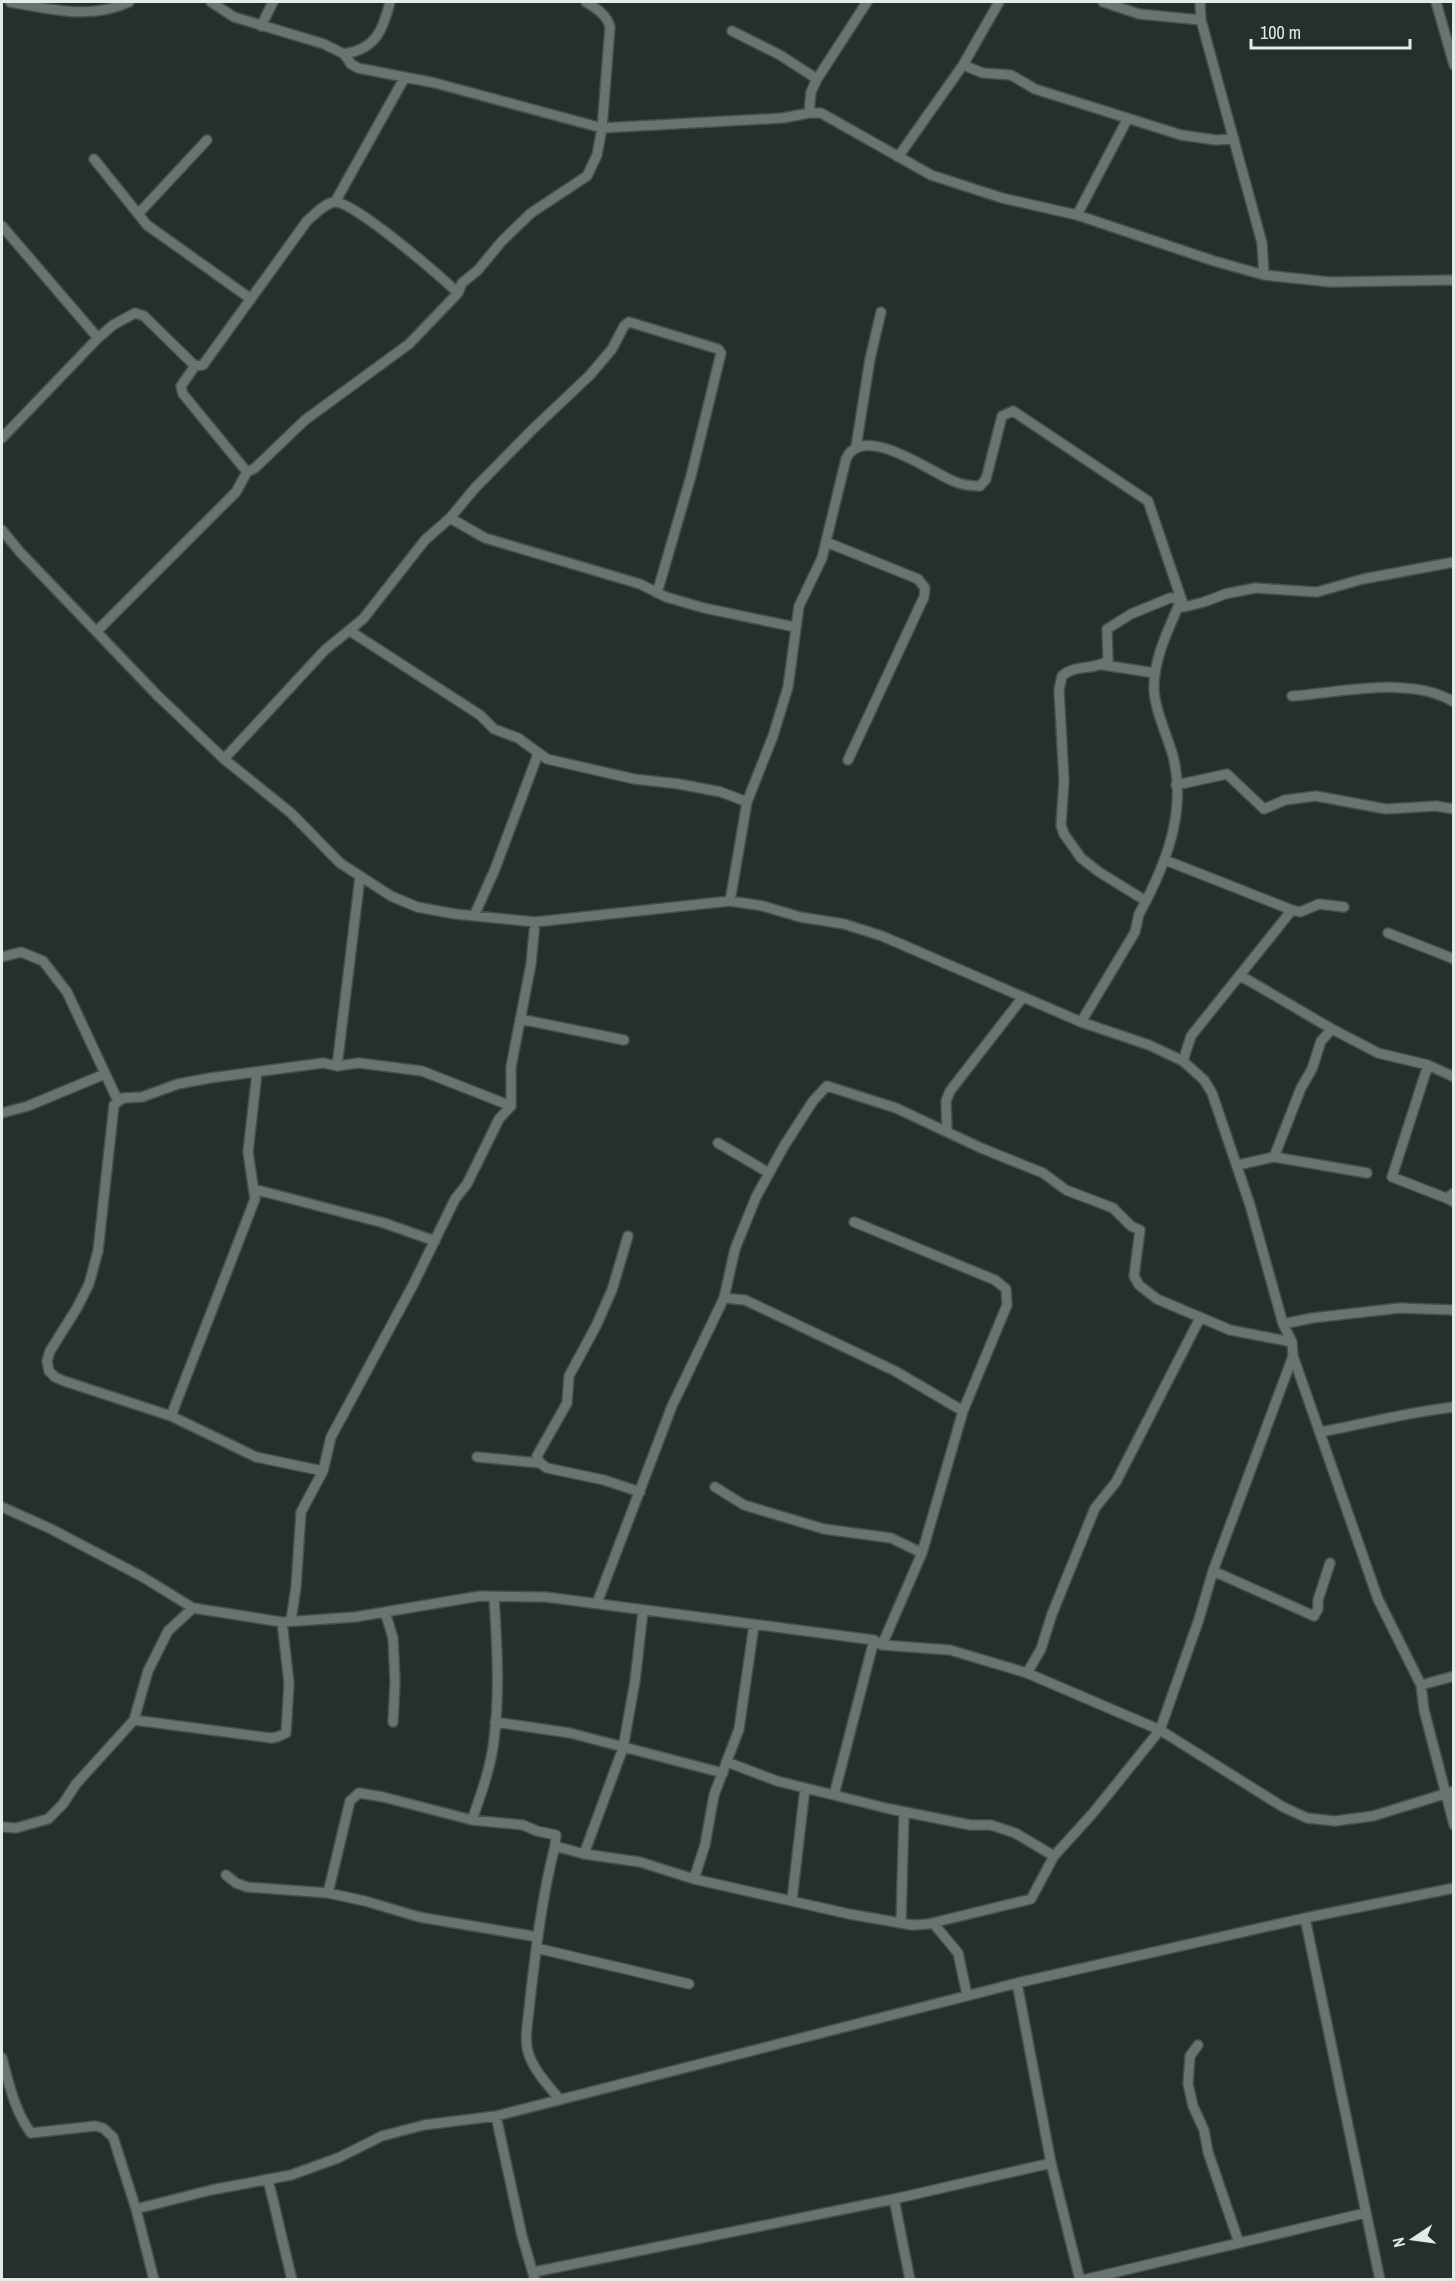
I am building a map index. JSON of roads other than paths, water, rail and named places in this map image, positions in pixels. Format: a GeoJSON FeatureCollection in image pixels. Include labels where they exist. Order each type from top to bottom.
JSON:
{"type":"FeatureCollection","features":[{"type":"Feature","properties":{"kind":"street"},"geometry":{"type":"LineString","coordinates":[[11,2],[86,13],[115,8],[129,2]]}},
{"type":"Feature","properties":{"kind":"street"},"geometry":{"type":"LineString","coordinates":[[211,2],[234,17],[304,37],[344,54],[351,64],[358,68],[405,76],[602,128],[783,118],[821,113],[832,117],[931,175],[1002,198],[1077,215],[1214,261],[1264,275],[1330,282],[1454,280]]}},
{"type":"Feature","properties":{"kind":"street"},"geometry":{"type":"LineString","coordinates":[[261,26],[273,2]]}},
{"type":"Feature","properties":{"kind":"street"},"geometry":{"type":"LineString","coordinates":[[344,54],[365,48],[374,40],[385,22],[390,2]]}},
{"type":"Feature","properties":{"kind":"street"},"geometry":{"type":"LineString","coordinates":[[97,631],[236,492],[247,472],[255,468],[305,420],[409,344],[458,293],[462,283],[478,270],[502,241],[531,213],[587,176],[597,155],[602,128],[610,27],[604,15],[586,2]]}},
{"type":"Feature","properties":{"kind":"street"},"geometry":{"type":"LineString","coordinates":[[809,113],[811,92],[817,79],[867,2]]}},
{"type":"Feature","properties":{"kind":"street"},"geometry":{"type":"LineString","coordinates":[[898,157],[963,65],[999,2]]}},
{"type":"Feature","properties":{"kind":"street"},"geometry":{"type":"LineString","coordinates":[[1103,2],[1139,14],[1201,20]]}},
{"type":"Feature","properties":{"kind":"street"},"geometry":{"type":"LineString","coordinates":[[1200,2],[1201,20],[1262,243],[1264,275]]}},
{"type":"Feature","properties":{"kind":"street"},"geometry":{"type":"LineString","coordinates":[[1436,2],[1454,65]]}},
{"type":"Feature","properties":{"kind":"street"},"geometry":{"type":"LineString","coordinates":[[732,32],[780,55],[817,79]]}},
{"type":"Feature","properties":{"kind":"street"},"geometry":{"type":"LineString","coordinates":[[963,65],[983,73],[1011,75],[1035,89],[1181,135],[1234,140]]}},
{"type":"Feature","properties":{"kind":"street"},"geometry":{"type":"LineString","coordinates":[[335,202],[405,76]]}},
{"type":"Feature","properties":{"kind":"street"},"geometry":{"type":"LineString","coordinates":[[1077,215],[1128,118]]}},
{"type":"Feature","properties":{"kind":"street"},"geometry":{"type":"LineString","coordinates":[[138,214],[207,140]]}},
{"type":"Feature","properties":{"kind":"street"},"geometry":{"type":"LineString","coordinates":[[94,159],[138,214],[156,232],[251,299]]}},
{"type":"Feature","properties":{"kind":"street"},"geometry":{"type":"LineString","coordinates":[[247,472],[183,394],[181,386],[195,366],[203,365],[308,221],[325,206],[335,202],[345,205],[380,226],[458,293]]}},
{"type":"Feature","properties":{"kind":"street"},"geometry":{"type":"LineString","coordinates":[[2,226],[98,338]]}},
{"type":"Feature","properties":{"kind":"street"},"geometry":{"type":"LineString","coordinates":[[730,901],[747,802],[773,736],[788,687],[799,606],[822,558],[846,459],[856,447],[870,359],[881,312]]}},
{"type":"Feature","properties":{"kind":"street"},"geometry":{"type":"LineString","coordinates":[[2,438],[98,338],[113,325],[135,313],[144,316],[195,366]]}},
{"type":"Feature","properties":{"kind":"street"},"geometry":{"type":"LineString","coordinates":[[224,759],[325,650],[363,619],[425,540],[450,518],[475,488],[590,375],[612,349],[627,323],[633,322],[718,350],[721,356],[691,476],[657,593]]}},
{"type":"Feature","properties":{"kind":"street"},"geometry":{"type":"LineString","coordinates":[[856,447],[881,447],[900,453],[954,482],[980,486],[986,479],[1002,416],[1013,411],[1148,501],[1182,604],[1158,655],[1154,689],[1174,759],[1177,798],[1173,837],[1165,860],[1139,914],[1135,932],[1081,1022]]}},
{"type":"Feature","properties":{"kind":"street"},"geometry":{"type":"LineString","coordinates":[[450,518],[485,538],[640,584],[657,593],[704,608],[795,627]]}},
{"type":"Feature","properties":{"kind":"street"},"geometry":{"type":"LineString","coordinates":[[2,530],[20,552],[157,695],[224,759],[291,813],[340,863],[391,896],[417,907],[535,922],[730,901],[763,906],[800,917],[844,924],[882,936],[1081,1022],[1149,1045],[1183,1061],[1204,1080],[1212,1094],[1238,1165],[1283,1324],[1292,1342],[1293,1356],[1378,1599],[1421,1685],[1424,1710],[1450,1792],[1454,1825]]}},
{"type":"Feature","properties":{"kind":"street"},"geometry":{"type":"LineString","coordinates":[[826,542],[918,579],[925,588],[924,597],[848,760]]}},
{"type":"Feature","properties":{"kind":"street"},"geometry":{"type":"LineString","coordinates":[[1182,604],[1204,602],[1225,594],[1255,588],[1317,592],[1363,579],[1454,562]]}},
{"type":"Feature","properties":{"kind":"street"},"geometry":{"type":"LineString","coordinates":[[1103,665],[1108,660],[1107,629],[1131,614],[1170,598],[1176,598],[1182,604]]}},
{"type":"Feature","properties":{"kind":"street"},"geometry":{"type":"LineString","coordinates":[[350,631],[480,715],[494,729],[518,738],[547,759],[634,779],[721,792],[747,802]]}},
{"type":"Feature","properties":{"kind":"street"},"geometry":{"type":"LineString","coordinates":[[1146,901],[1081,858],[1064,834],[1061,825],[1065,790],[1059,690],[1062,676],[1072,669],[1103,665],[1155,673]]}},
{"type":"Feature","properties":{"kind":"street"},"geometry":{"type":"LineString","coordinates":[[1292,696],[1372,688],[1405,689],[1440,694],[1454,702]]}},
{"type":"Feature","properties":{"kind":"street"},"geometry":{"type":"LineString","coordinates":[[474,916],[495,869],[538,754]]}},
{"type":"Feature","properties":{"kind":"street"},"geometry":{"type":"LineString","coordinates":[[1176,785],[1227,774],[1264,808],[1285,800],[1316,796],[1386,809],[1436,806],[1454,809]]}},
{"type":"Feature","properties":{"kind":"street"},"geometry":{"type":"LineString","coordinates":[[1165,860],[1300,912],[1319,904],[1344,907]]}},
{"type":"Feature","properties":{"kind":"street"},"geometry":{"type":"LineString","coordinates":[[336,1066],[360,877]]}},
{"type":"Feature","properties":{"kind":"street"},"geometry":{"type":"LineString","coordinates":[[1183,1061],[1191,1036],[1293,910]]}},
{"type":"Feature","properties":{"kind":"street"},"geometry":{"type":"LineString","coordinates":[[134,1720],[271,1738],[286,1733],[289,1683],[286,1621],[296,1587],[301,1512],[323,1471],[331,1437],[455,1199],[467,1184],[499,1119],[512,1106],[511,1067],[531,964],[535,922]]}},
{"type":"Feature","properties":{"kind":"street"},"geometry":{"type":"LineString","coordinates":[[1388,933],[1454,959]]}},
{"type":"Feature","properties":{"kind":"street"},"geometry":{"type":"LineString","coordinates":[[2,957],[21,952],[43,961],[67,992],[118,1101]]}},
{"type":"Feature","properties":{"kind":"street"},"geometry":{"type":"LineString","coordinates":[[1241,976],[1378,1053],[1428,1065],[1454,1077]]}},
{"type":"Feature","properties":{"kind":"street"},"geometry":{"type":"LineString","coordinates":[[947,1131],[946,1101],[950,1091],[1023,997]]}},
{"type":"Feature","properties":{"kind":"street"},"geometry":{"type":"LineString","coordinates":[[520,1019],[624,1040]]}},
{"type":"Feature","properties":{"kind":"street"},"geometry":{"type":"LineString","coordinates":[[1274,1157],[1301,1088],[1312,1069],[1321,1041],[1332,1029]]}},
{"type":"Feature","properties":{"kind":"street"},"geometry":{"type":"LineString","coordinates":[[323,1471],[256,1457],[171,1416],[55,1377],[49,1371],[47,1361],[50,1351],[89,1284],[98,1251],[114,1105],[118,1101],[141,1097],[178,1084],[210,1078],[322,1063],[336,1066],[359,1063],[422,1071],[512,1106]]}},
{"type":"Feature","properties":{"kind":"street"},"geometry":{"type":"LineString","coordinates":[[1428,1065],[1392,1178],[1451,1197]]}},
{"type":"Feature","properties":{"kind":"street"},"geometry":{"type":"LineString","coordinates":[[171,1416],[255,1199],[248,1152],[257,1073]]}},
{"type":"Feature","properties":{"kind":"street"},"geometry":{"type":"LineString","coordinates":[[2,1113],[28,1106],[105,1074]]}},
{"type":"Feature","properties":{"kind":"street"},"geometry":{"type":"LineString","coordinates":[[597,1603],[672,1406],[724,1298],[735,1249],[756,1197],[813,1101],[827,1086],[896,1108],[981,1148],[1043,1173],[1066,1190],[1113,1208],[1131,1226],[1140,1230],[1134,1276],[1139,1285],[1157,1299],[1230,1330],[1292,1342]]}},
{"type":"Feature","properties":{"kind":"street"},"geometry":{"type":"LineString","coordinates":[[718,1143],[769,1173]]}},
{"type":"Feature","properties":{"kind":"street"},"geometry":{"type":"LineString","coordinates":[[1238,1165],[1274,1157],[1367,1173]]}},
{"type":"Feature","properties":{"kind":"street"},"geometry":{"type":"LineString","coordinates":[[254,1189],[384,1223],[435,1241]]}},
{"type":"Feature","properties":{"kind":"street"},"geometry":{"type":"LineString","coordinates":[[834,1795],[878,1643],[922,1553],[963,1411],[1006,1305],[1006,1289],[995,1280],[854,1222]]}},
{"type":"Feature","properties":{"kind":"street"},"geometry":{"type":"LineString","coordinates":[[540,1463],[537,1456],[567,1403],[569,1376],[604,1308],[628,1236]]}},
{"type":"Feature","properties":{"kind":"street"},"geometry":{"type":"LineString","coordinates":[[724,1298],[745,1300],[896,1371],[963,1411]]}},
{"type":"Feature","properties":{"kind":"street"},"geometry":{"type":"LineString","coordinates":[[1283,1324],[1312,1318],[1400,1308],[1454,1310]]}},
{"type":"Feature","properties":{"kind":"street"},"geometry":{"type":"LineString","coordinates":[[1027,1673],[1041,1649],[1052,1614],[1095,1508],[1116,1482],[1200,1317]]}},
{"type":"Feature","properties":{"kind":"street"},"geometry":{"type":"LineString","coordinates":[[555,1846],[584,1854],[640,1862],[694,1879],[849,1914],[901,1923],[933,1923],[1030,1899],[1054,1857],[1160,1730],[1199,1619],[1213,1571],[1293,1356]]}},
{"type":"Feature","properties":{"kind":"street"},"geometry":{"type":"LineString","coordinates":[[1320,1432],[1417,1411],[1454,1407]]}},
{"type":"Feature","properties":{"kind":"street"},"geometry":{"type":"LineString","coordinates":[[477,1457],[540,1463],[547,1468],[604,1480],[640,1492]]}},
{"type":"Feature","properties":{"kind":"street"},"geometry":{"type":"LineString","coordinates":[[715,1487],[744,1505],[824,1529],[891,1538],[922,1553]]}},
{"type":"Feature","properties":{"kind":"street"},"geometry":{"type":"LineString","coordinates":[[2,1507],[49,1528],[131,1571],[193,1608],[286,1621],[355,1617],[480,1596],[546,1597],[878,1643],[950,1650],[1027,1673],[1160,1730],[1283,1807],[1307,1818],[1335,1821],[1373,1815],[1450,1792]]}},
{"type":"Feature","properties":{"kind":"street"},"geometry":{"type":"LineString","coordinates":[[1213,1571],[1314,1616],[1318,1609],[1318,1600],[1330,1563]]}},
{"type":"Feature","properties":{"kind":"street"},"geometry":{"type":"LineString","coordinates":[[472,1820],[484,1785],[494,1742],[498,1673],[494,1597]]}},
{"type":"Feature","properties":{"kind":"street"},"geometry":{"type":"LineString","coordinates":[[2,1827],[16,1828],[48,1819],[63,1804],[76,1784],[134,1720],[148,1671],[168,1631],[193,1608]]}},
{"type":"Feature","properties":{"kind":"street"},"geometry":{"type":"LineString","coordinates":[[584,1854],[623,1748],[635,1681],[643,1611]]}},
{"type":"Feature","properties":{"kind":"street"},"geometry":{"type":"LineString","coordinates":[[385,1612],[393,1638],[393,1722]]}},
{"type":"Feature","properties":{"kind":"street"},"geometry":{"type":"LineString","coordinates":[[694,1879],[705,1845],[714,1795],[739,1729],[754,1625]]}},
{"type":"Feature","properties":{"kind":"street"},"geometry":{"type":"LineString","coordinates":[[1421,1685],[1454,1676]]}},
{"type":"Feature","properties":{"kind":"street"},"geometry":{"type":"LineString","coordinates":[[495,1722],[570,1733],[723,1773]]}},
{"type":"Feature","properties":{"kind":"street"},"geometry":{"type":"LineString","coordinates":[[727,1762],[751,1772],[805,1788],[904,1812],[970,1825],[991,1826],[1016,1833],[1054,1857]]}},
{"type":"Feature","properties":{"kind":"street"},"geometry":{"type":"LineString","coordinates":[[792,1900],[805,1788]]}},
{"type":"Feature","properties":{"kind":"street"},"geometry":{"type":"LineString","coordinates":[[328,1893],[350,1801],[359,1793],[472,1820],[523,1825],[537,1831],[556,1834],[546,1880],[536,1948],[528,2025],[528,2052],[534,2066],[560,2100]]}},
{"type":"Feature","properties":{"kind":"street"},"geometry":{"type":"LineString","coordinates":[[901,1923],[904,1812]]}},
{"type":"Feature","properties":{"kind":"street"},"geometry":{"type":"LineString","coordinates":[[226,1875],[236,1883],[247,1887],[328,1893],[419,1917],[538,1937]]}},
{"type":"Feature","properties":{"kind":"street"},"geometry":{"type":"LineString","coordinates":[[136,2210],[211,2190],[291,2175],[338,2158],[393,2133],[424,2125],[496,2116],[1017,1983],[1305,1918],[1454,1888]]}},
{"type":"Feature","properties":{"kind":"street"},"geometry":{"type":"LineString","coordinates":[[1305,1918],[1380,2280]]}},
{"type":"Feature","properties":{"kind":"street"},"geometry":{"type":"LineString","coordinates":[[933,1923],[958,1953],[967,1995]]}},
{"type":"Feature","properties":{"kind":"street"},"geometry":{"type":"LineString","coordinates":[[536,1948],[689,1984]]}},
{"type":"Feature","properties":{"kind":"street"},"geometry":{"type":"LineString","coordinates":[[1017,1983],[1051,2163],[1082,2280],[1365,2213]]}},
{"type":"Feature","properties":{"kind":"street"},"geometry":{"type":"LineString","coordinates":[[1198,2045],[1190,2056],[1188,2084],[1193,2106],[1204,2130],[1208,2152],[1239,2243]]}},
{"type":"Feature","properties":{"kind":"street"},"geometry":{"type":"LineString","coordinates":[[2,2058],[24,2124],[32,2133],[94,2126],[103,2128],[113,2137],[136,2210],[154,2280]]}},
{"type":"Feature","properties":{"kind":"street"},"geometry":{"type":"LineString","coordinates":[[496,2116],[522,2236],[534,2276],[1051,2163]]}},
{"type":"Feature","properties":{"kind":"street"},"geometry":{"type":"LineString","coordinates":[[268,2179],[292,2280]]}},
{"type":"Feature","properties":{"kind":"street"},"geometry":{"type":"LineString","coordinates":[[894,2199],[910,2280]]}}]}
